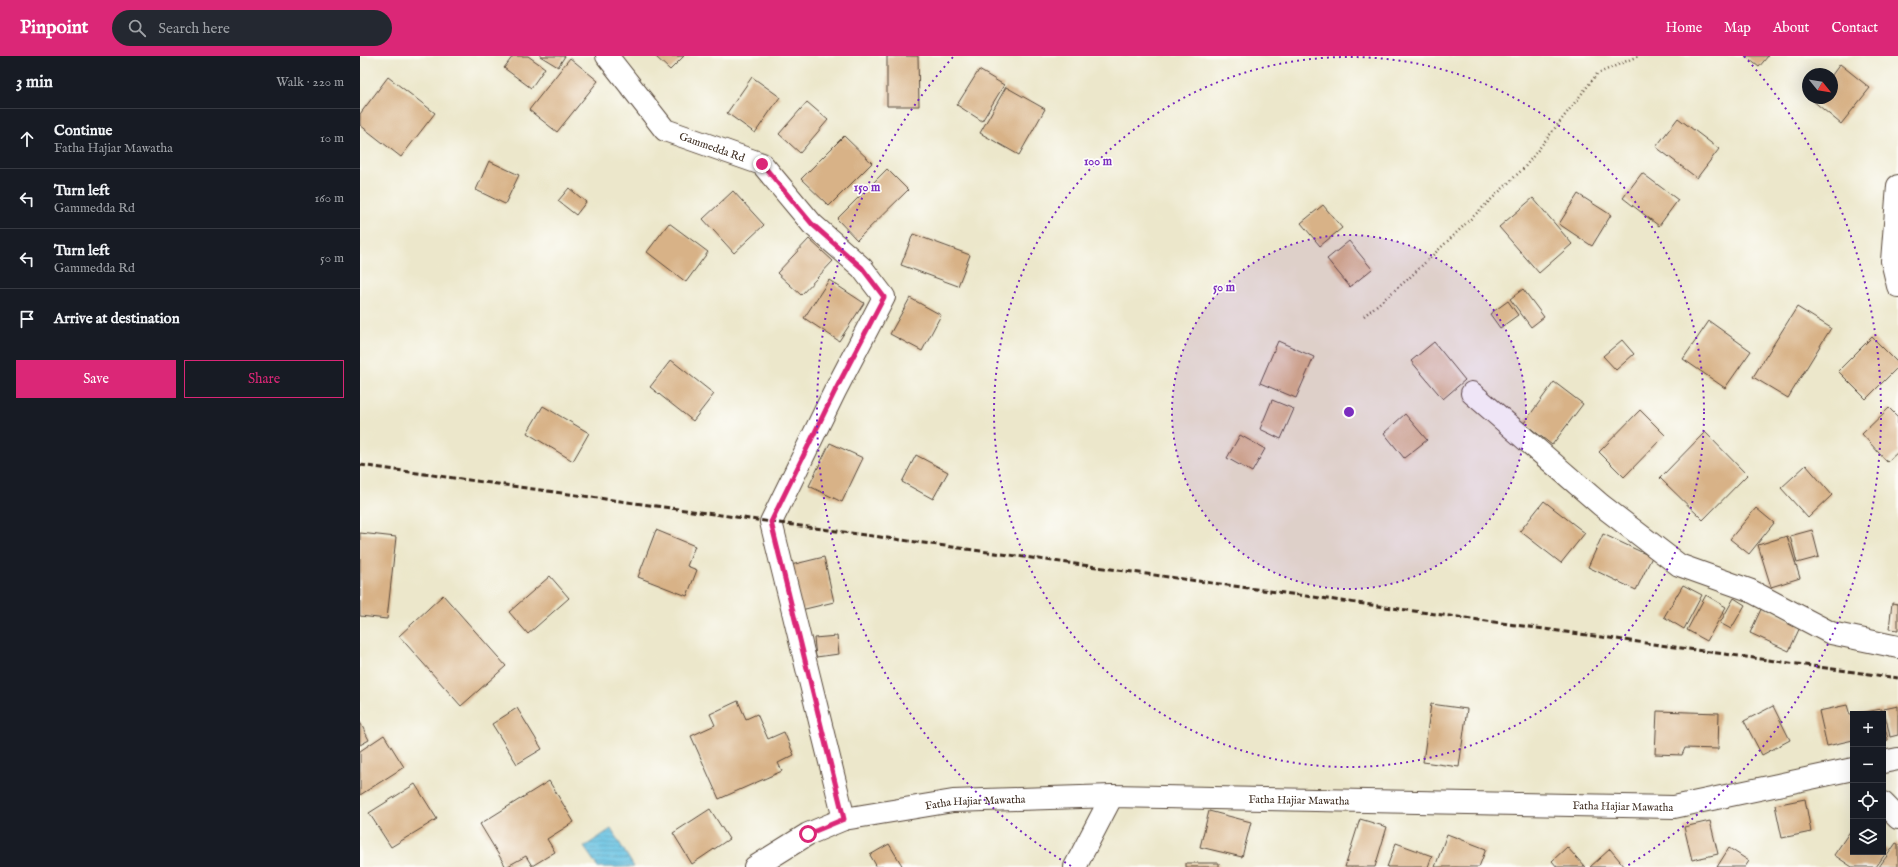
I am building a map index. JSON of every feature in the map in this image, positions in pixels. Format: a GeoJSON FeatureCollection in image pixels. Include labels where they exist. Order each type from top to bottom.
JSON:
{"type":"FeatureCollection","features":[{"type":"Feature","properties":{"kind":"street","name":"Gammedda Rd"},"geometry":{"type":"LineString","coordinates":[[607,56],[665,130],[762,164],[812,224],[862,268],[884,297],[835,391],[771,522],[844,819]]}},
{"type":"Feature","properties":{"kind":"street"},"geometry":{"type":"LineString","coordinates":[[1898,186],[1892,261],[1898,286]]}},
{"type":"Feature","properties":{"kind":"street"},"geometry":{"type":"LineString","coordinates":[[1472,393],[1601,505],[1679,565],[1749,590],[1831,633],[1898,647]]}},
{"type":"Feature","properties":{"kind":"street"},"geometry":{"type":"LineString","coordinates":[[1886,761],[1898,759]]}},
{"type":"Feature","properties":{"kind":"street","name":"Fatha Hajiar Mawatha"},"geometry":{"type":"LineString","coordinates":[[755,867],[808,834],[844,819],[953,801],[1112,796],[1674,807],[1850,770]]}},
{"type":"Feature","properties":{"kind":"street"},"geometry":{"type":"LineString","coordinates":[[1075,867],[1112,796]]}},
{"type":"Feature","properties":{"kind":"street"},"geometry":{"type":"LineString","coordinates":[[1886,806],[1898,818]]}},
{"type":"Feature","properties":{"kind":"path"},"geometry":{"type":"LineString","coordinates":[[1364,316],[1408,279],[1524,168],[1597,74],[1638,56]]}},
{"type":"Feature","properties":{"kind":"water"},"geometry":{"type":"Polygon","coordinates":[[[611,829],[634,867],[598,867],[584,847],[611,829]]]}},
{"type":"Feature","properties":{"kind":"building"},"geometry":{"type":"Polygon","coordinates":[[[513,56],[528,56],[545,68],[531,88],[504,68],[513,56]]]}},
{"type":"Feature","properties":{"kind":"building"},"geometry":{"type":"Polygon","coordinates":[[[540,56],[565,56],[558,67],[540,56]]]}},
{"type":"Feature","properties":{"kind":"building"},"geometry":{"type":"Polygon","coordinates":[[[655,56],[684,56],[670,70],[655,56]]]}},
{"type":"Feature","properties":{"kind":"building"},"geometry":{"type":"Polygon","coordinates":[[[887,56],[918,56],[919,106],[887,106],[887,56]]]}},
{"type":"Feature","properties":{"kind":"building"},"geometry":{"type":"Polygon","coordinates":[[[1745,56],[1768,56],[1759,67],[1745,56]]]}},
{"type":"Feature","properties":{"kind":"building"},"geometry":{"type":"Polygon","coordinates":[[[570,58],[598,81],[557,132],[529,110],[570,58]]]}},
{"type":"Feature","properties":{"kind":"building"},"geometry":{"type":"Polygon","coordinates":[[[1840,64],[1870,88],[1841,124],[1817,104],[1838,104],[1837,68],[1840,64]]]}},
{"type":"Feature","properties":{"kind":"building"},"geometry":{"type":"Polygon","coordinates":[[[979,70],[1004,85],[982,121],[957,105],[979,70]]]}},
{"type":"Feature","properties":{"kind":"building"},"geometry":{"type":"Polygon","coordinates":[[[388,77],[435,113],[401,157],[360,125],[360,114],[388,77]]]}},
{"type":"Feature","properties":{"kind":"building"},"geometry":{"type":"Polygon","coordinates":[[[752,77],[780,97],[755,133],[727,113],[752,77]]]}},
{"type":"Feature","properties":{"kind":"building"},"geometry":{"type":"Polygon","coordinates":[[[1006,87],[1045,109],[1019,155],[980,133],[1006,87]]]}},
{"type":"Feature","properties":{"kind":"building"},"geometry":{"type":"Polygon","coordinates":[[[807,102],[828,120],[800,153],[779,134],[807,102]]]}},
{"type":"Feature","properties":{"kind":"building"},"geometry":{"type":"Polygon","coordinates":[[[1678,118],[1719,149],[1697,178],[1656,147],[1678,118]]]}},
{"type":"Feature","properties":{"kind":"building"},"geometry":{"type":"Polygon","coordinates":[[[844,136],[872,163],[829,206],[801,179],[844,136]]]}},
{"type":"Feature","properties":{"kind":"building"},"geometry":{"type":"Polygon","coordinates":[[[489,161],[519,175],[505,204],[476,190],[489,161]]]}},
{"type":"Feature","properties":{"kind":"building"},"geometry":{"type":"Polygon","coordinates":[[[887,169],[908,190],[857,240],[837,219],[887,169]]]}},
{"type":"Feature","properties":{"kind":"building"},"geometry":{"type":"Polygon","coordinates":[[[1642,173],[1678,200],[1659,226],[1623,198],[1642,173]]]}},
{"type":"Feature","properties":{"kind":"building"},"geometry":{"type":"Polygon","coordinates":[[[569,188],[586,202],[576,215],[558,201],[569,188]]]}},
{"type":"Feature","properties":{"kind":"building"},"geometry":{"type":"Polygon","coordinates":[[[733,191],[764,225],[734,253],[703,219],[733,191]]]}},
{"type":"Feature","properties":{"kind":"building"},"geometry":{"type":"Polygon","coordinates":[[[1578,194],[1611,215],[1592,246],[1559,224],[1578,194]]]}},
{"type":"Feature","properties":{"kind":"building"},"geometry":{"type":"Polygon","coordinates":[[[1533,198],[1572,244],[1539,273],[1499,227],[1533,198]]]}},
{"type":"Feature","properties":{"kind":"building"},"geometry":{"type":"Polygon","coordinates":[[[1323,205],[1342,228],[1320,246],[1301,223],[1323,205]]]}},
{"type":"Feature","properties":{"kind":"building"},"geometry":{"type":"Polygon","coordinates":[[[669,223],[708,252],[686,282],[647,252],[669,223]]]}},
{"type":"Feature","properties":{"kind":"building"},"geometry":{"type":"Polygon","coordinates":[[[913,234],[970,255],[958,286],[901,265],[913,234]]]}},
{"type":"Feature","properties":{"kind":"building"},"geometry":{"type":"Polygon","coordinates":[[[809,239],[833,261],[801,295],[777,273],[809,239]]]}},
{"type":"Feature","properties":{"kind":"building"},"geometry":{"type":"Polygon","coordinates":[[[1349,241],[1372,269],[1350,287],[1327,259],[1349,241]]]}},
{"type":"Feature","properties":{"kind":"building"},"geometry":{"type":"Polygon","coordinates":[[[829,280],[864,303],[839,341],[804,318],[829,280]]]}},
{"type":"Feature","properties":{"kind":"building"},"geometry":{"type":"Polygon","coordinates":[[[1523,289],[1544,317],[1531,327],[1510,299],[1523,289]]]}},
{"type":"Feature","properties":{"kind":"building"},"geometry":{"type":"Polygon","coordinates":[[[910,298],[941,315],[922,351],[890,334],[910,298]]]}},
{"type":"Feature","properties":{"kind":"building"},"geometry":{"type":"Polygon","coordinates":[[[1508,301],[1518,315],[1500,328],[1490,314],[1508,301]]]}},
{"type":"Feature","properties":{"kind":"building"},"geometry":{"type":"Polygon","coordinates":[[[1797,307],[1831,328],[1788,398],[1753,377],[1797,307]]]}},
{"type":"Feature","properties":{"kind":"building"},"geometry":{"type":"Polygon","coordinates":[[[1709,321],[1751,351],[1725,388],[1683,359],[1709,321]]]}},
{"type":"Feature","properties":{"kind":"building"},"geometry":{"type":"Polygon","coordinates":[[[1872,337],[1898,363],[1898,367],[1866,399],[1838,371],[1872,337]]]}},
{"type":"Feature","properties":{"kind":"building"},"geometry":{"type":"Polygon","coordinates":[[[1622,340],[1634,354],[1616,370],[1603,356],[1622,340]]]}},
{"type":"Feature","properties":{"kind":"building"},"geometry":{"type":"Polygon","coordinates":[[[1278,341],[1314,357],[1296,398],[1260,383],[1278,341]]]}},
{"type":"Feature","properties":{"kind":"building"},"geometry":{"type":"Polygon","coordinates":[[[1434,342],[1465,380],[1443,399],[1411,361],[1434,342]]]}},
{"type":"Feature","properties":{"kind":"building"},"geometry":{"type":"Polygon","coordinates":[[[671,360],[714,394],[693,421],[650,387],[671,360]]]}},
{"type":"Feature","properties":{"kind":"building"},"geometry":{"type":"Polygon","coordinates":[[[1554,382],[1583,404],[1552,445],[1524,423],[1554,382]]]}},
{"type":"Feature","properties":{"kind":"building"},"geometry":{"type":"Polygon","coordinates":[[[1272,400],[1294,409],[1281,439],[1260,429],[1272,400]]]}},
{"type":"Feature","properties":{"kind":"building"},"geometry":{"type":"Polygon","coordinates":[[[543,406],[589,433],[573,461],[527,433],[543,406]]]}},
{"type":"Feature","properties":{"kind":"building"},"geometry":{"type":"Polygon","coordinates":[[[1889,408],[1898,417],[1898,452],[1887,462],[1862,434],[1889,408]]]}},
{"type":"Feature","properties":{"kind":"building"},"geometry":{"type":"Polygon","coordinates":[[[1640,410],[1665,435],[1624,477],[1599,452],[1640,410]]]}},
{"type":"Feature","properties":{"kind":"building"},"geometry":{"type":"Polygon","coordinates":[[[1405,414],[1427,440],[1404,458],[1384,433],[1405,414]]]}},
{"type":"Feature","properties":{"kind":"building"},"geometry":{"type":"Polygon","coordinates":[[[1705,432],[1747,475],[1703,520],[1660,478],[1705,432]]]}},
{"type":"Feature","properties":{"kind":"building"},"geometry":{"type":"Polygon","coordinates":[[[1240,435],[1265,449],[1252,472],[1227,458],[1240,435]]]}},
{"type":"Feature","properties":{"kind":"building"},"geometry":{"type":"Polygon","coordinates":[[[830,443],[863,458],[842,502],[809,486],[830,443]]]}},
{"type":"Feature","properties":{"kind":"building"},"geometry":{"type":"Polygon","coordinates":[[[916,455],[948,472],[933,499],[902,482],[916,455]]]}},
{"type":"Feature","properties":{"kind":"building"},"geometry":{"type":"Polygon","coordinates":[[[1806,465],[1832,495],[1808,518],[1781,488],[1806,465]]]}},
{"type":"Feature","properties":{"kind":"building"},"geometry":{"type":"Polygon","coordinates":[[[1544,501],[1585,533],[1561,563],[1520,531],[1544,501]]]}},
{"type":"Feature","properties":{"kind":"building"},"geometry":{"type":"Polygon","coordinates":[[[1756,508],[1774,523],[1749,554],[1730,539],[1756,508]]]}},
{"type":"Feature","properties":{"kind":"building"},"geometry":{"type":"Polygon","coordinates":[[[656,530],[695,546],[687,566],[697,570],[687,596],[638,577],[656,530]]]}},
{"type":"Feature","properties":{"kind":"building"},"geometry":{"type":"Polygon","coordinates":[[[1812,530],[1819,557],[1797,563],[1790,536],[1812,530]]]}},
{"type":"Feature","properties":{"kind":"building"},"geometry":{"type":"Polygon","coordinates":[[[360,533],[396,537],[387,619],[360,616],[360,533]]]}},
{"type":"Feature","properties":{"kind":"building"},"geometry":{"type":"Polygon","coordinates":[[[1603,534],[1652,557],[1636,590],[1588,567],[1603,534]]]}},
{"type":"Feature","properties":{"kind":"building"},"geometry":{"type":"Polygon","coordinates":[[[1787,536],[1800,578],[1771,587],[1758,545],[1787,536]]]}},
{"type":"Feature","properties":{"kind":"building"},"geometry":{"type":"Polygon","coordinates":[[[824,557],[834,602],[801,610],[791,565],[824,557]]]}},
{"type":"Feature","properties":{"kind":"building"},"geometry":{"type":"Polygon","coordinates":[[[550,576],[569,598],[528,634],[509,612],[550,576]]]}},
{"type":"Feature","properties":{"kind":"building"},"geometry":{"type":"Polygon","coordinates":[[[1683,585],[1702,595],[1684,629],[1664,617],[1683,585]]]}},
{"type":"Feature","properties":{"kind":"building"},"geometry":{"type":"Polygon","coordinates":[[[443,595],[506,666],[461,706],[399,636],[443,595]]]}},
{"type":"Feature","properties":{"kind":"building"},"geometry":{"type":"Polygon","coordinates":[[[1706,595],[1726,607],[1707,641],[1687,630],[1706,595]]]}},
{"type":"Feature","properties":{"kind":"building"},"geometry":{"type":"Polygon","coordinates":[[[1734,598],[1745,605],[1731,629],[1720,623],[1734,598]]]}},
{"type":"Feature","properties":{"kind":"building"},"geometry":{"type":"Polygon","coordinates":[[[1892,603],[1898,604],[1898,630],[1889,629],[1892,603]]]}},
{"type":"Feature","properties":{"kind":"building"},"geometry":{"type":"Polygon","coordinates":[[[1762,607],[1801,625],[1789,651],[1750,633],[1762,607]]]}},
{"type":"Feature","properties":{"kind":"building"},"geometry":{"type":"Polygon","coordinates":[[[837,636],[839,654],[816,657],[814,638],[837,636]]]}},
{"type":"Feature","properties":{"kind":"building"},"geometry":{"type":"Polygon","coordinates":[[[738,701],[746,719],[757,714],[768,739],[784,732],[794,755],[778,763],[782,771],[719,799],[691,736],[715,725],[710,714],[738,701]]]}},
{"type":"Feature","properties":{"kind":"building"},"geometry":{"type":"Polygon","coordinates":[[[1431,704],[1467,709],[1459,767],[1423,762],[1431,704]]]}},
{"type":"Feature","properties":{"kind":"building"},"geometry":{"type":"Polygon","coordinates":[[[1847,705],[1850,715],[1850,741],[1827,746],[1819,711],[1847,705]]]}},
{"type":"Feature","properties":{"kind":"building"},"geometry":{"type":"Polygon","coordinates":[[[1773,706],[1790,740],[1762,755],[1744,721],[1773,706]]]}},
{"type":"Feature","properties":{"kind":"building"},"geometry":{"type":"Polygon","coordinates":[[[1898,706],[1898,735],[1890,737],[1886,711],[1884,709],[1898,706]]]}},
{"type":"Feature","properties":{"kind":"building"},"geometry":{"type":"Polygon","coordinates":[[[517,708],[542,749],[517,764],[492,724],[517,708]]]}},
{"type":"Feature","properties":{"kind":"building"},"geometry":{"type":"Polygon","coordinates":[[[1882,709],[1882,711],[1870,711],[1882,709]]]}},
{"type":"Feature","properties":{"kind":"building"},"geometry":{"type":"Polygon","coordinates":[[[1657,711],[1719,713],[1718,749],[1685,748],[1682,755],[1655,754],[1657,711]]]}},
{"type":"Feature","properties":{"kind":"building"},"geometry":{"type":"Polygon","coordinates":[[[360,722],[369,740],[360,745],[360,722]]]}},
{"type":"Feature","properties":{"kind":"building"},"geometry":{"type":"Polygon","coordinates":[[[384,735],[404,767],[360,795],[360,751],[384,735]]]}},
{"type":"Feature","properties":{"kind":"building"},"geometry":{"type":"Polygon","coordinates":[[[549,781],[574,822],[547,839],[555,852],[532,866],[526,856],[506,867],[480,824],[549,781]]]}},
{"type":"Feature","properties":{"kind":"building"},"geometry":{"type":"Polygon","coordinates":[[[415,784],[437,819],[391,847],[369,813],[415,784]]]}},
{"type":"Feature","properties":{"kind":"building"},"geometry":{"type":"Polygon","coordinates":[[[1805,799],[1811,832],[1782,838],[1775,805],[1805,799]]]}},
{"type":"Feature","properties":{"kind":"building"},"geometry":{"type":"Polygon","coordinates":[[[710,809],[729,839],[692,864],[673,833],[710,809]]]}},
{"type":"Feature","properties":{"kind":"building"},"geometry":{"type":"Polygon","coordinates":[[[1209,811],[1251,822],[1242,857],[1200,847],[1209,811]]]}},
{"type":"Feature","properties":{"kind":"building"},"geometry":{"type":"Polygon","coordinates":[[[1360,819],[1387,827],[1375,867],[1345,867],[1360,819]]]}},
{"type":"Feature","properties":{"kind":"building"},"geometry":{"type":"Polygon","coordinates":[[[1710,821],[1718,854],[1692,860],[1684,827],[1710,821]]]}},
{"type":"Feature","properties":{"kind":"building"},"geometry":{"type":"Polygon","coordinates":[[[1850,831],[1850,855],[1884,855],[1876,867],[1852,867],[1834,855],[1850,831]]]}},
{"type":"Feature","properties":{"kind":"building"},"geometry":{"type":"Polygon","coordinates":[[[1447,834],[1486,849],[1479,867],[1435,867],[1447,834]]]}},
{"type":"Feature","properties":{"kind":"building"},"geometry":{"type":"Polygon","coordinates":[[[1396,843],[1432,856],[1428,867],[1387,867],[1396,843]]]}},
{"type":"Feature","properties":{"kind":"building"},"geometry":{"type":"Polygon","coordinates":[[[1896,843],[1898,844],[1898,867],[1879,867],[1896,843]]]}},
{"type":"Feature","properties":{"kind":"building"},"geometry":{"type":"Polygon","coordinates":[[[889,844],[903,867],[877,867],[870,855],[889,844]]]}},
{"type":"Feature","properties":{"kind":"building"},"geometry":{"type":"Polygon","coordinates":[[[1567,847],[1585,867],[1557,867],[1552,861],[1567,847]]]}},
{"type":"Feature","properties":{"kind":"building"},"geometry":{"type":"Polygon","coordinates":[[[1729,848],[1749,861],[1745,867],[1717,867],[1729,848]]]}},
{"type":"Feature","properties":{"kind":"building"},"geometry":{"type":"Polygon","coordinates":[[[1610,849],[1625,867],[1590,867],[1610,849]]]}},
{"type":"Feature","properties":{"kind":"building"},"geometry":{"type":"Polygon","coordinates":[[[1186,863],[1219,863],[1219,867],[1186,867],[1186,863]]]}},
{"type":"Feature","properties":{"kind":"railway"},"geometry":{"type":"LineString","coordinates":[[360,465],[1898,678]]}},
{"type":"Feature","properties":{"kind":"route"},"geometry":{"type":"LineString","coordinates":[[762,164],[812,224],[862,268],[884,297],[835,391],[771,522],[844,819],[808,834]]}}]}
